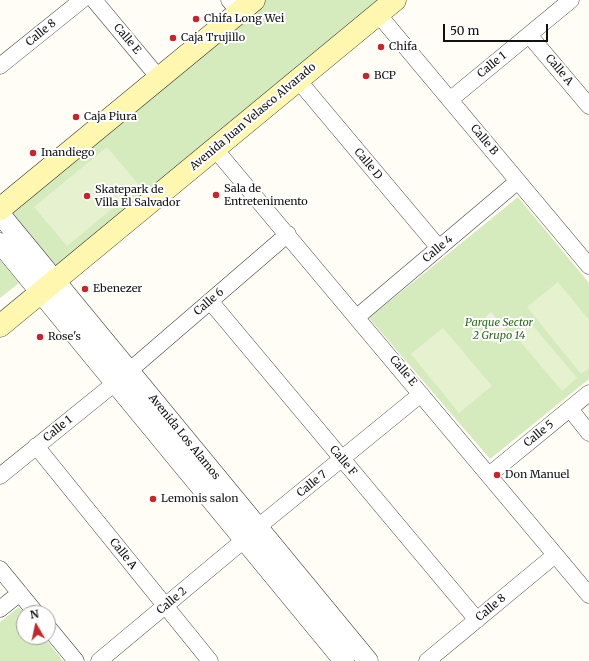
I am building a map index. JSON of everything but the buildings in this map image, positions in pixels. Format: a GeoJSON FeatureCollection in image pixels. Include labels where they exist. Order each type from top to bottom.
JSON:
{"type":"FeatureCollection","features":[{"type":"Feature","properties":{"kind":"main road","name":"Avenida Juan Velasco Alvarado"},"geometry":{"type":"LineString","coordinates":[[0,326],[395,0]]}},
{"type":"Feature","properties":{"kind":"main road"},"geometry":{"type":"LineString","coordinates":[[0,209],[159,78],[241,4]]}},
{"type":"Feature","properties":{"kind":"street","name":"Calle 8"},"geometry":{"type":"LineString","coordinates":[[3,58],[82,0]]}},
{"type":"Feature","properties":{"kind":"street","name":"Calle E"},"geometry":{"type":"LineString","coordinates":[[94,0],[159,78]]}},
{"type":"Feature","properties":{"kind":"street","name":"Calle 1"},"geometry":{"type":"LineString","coordinates":[[450,100],[572,0]]}},
{"type":"Feature","properties":{"kind":"street","name":"Calle B"},"geometry":{"type":"LineString","coordinates":[[378,14],[518,181],[588,261]]}},
{"type":"Feature","properties":{"kind":"street","name":"Calle A"},"geometry":{"type":"LineString","coordinates":[[530,35],[589,106]]}},
{"type":"Feature","properties":{"kind":"street","name":"Calle D"},"geometry":{"type":"LineString","coordinates":[[298,80],[439,248]]}},
{"type":"Feature","properties":{"kind":"street","name":"Calle E"},"geometry":{"type":"LineString","coordinates":[[215,149],[288,234],[589,595]]}},
{"type":"Feature","properties":{"kind":"street","name":"Calle 4"},"geometry":{"type":"LineString","coordinates":[[357,317],[518,181]]}},
{"type":"Feature","properties":{"kind":"street","name":"Avenida Los Alamos"},"geometry":{"type":"LineString","coordinates":[[0,214],[49,286],[122,377],[251,533],[368,661]]}},
{"type":"Feature","properties":{"kind":"street","name":"Calle 6"},"geometry":{"type":"LineString","coordinates":[[122,377],[288,234]]}},
{"type":"Feature","properties":{"kind":"street","name":"Avenida Los Alamos"},"geometry":{"type":"LineString","coordinates":[[0,243],[49,286]]}},
{"type":"Feature","properties":{"kind":"street","name":"Calle F"},"geometry":{"type":"LineString","coordinates":[[210,301],[477,620]]}},
{"type":"Feature","properties":{"kind":"street","name":"Calle 1"},"geometry":{"type":"LineString","coordinates":[[0,476],[122,377]]}},
{"type":"Feature","properties":{"kind":"street","name":"Calle 5"},"geometry":{"type":"LineString","coordinates":[[489,475],[589,393]]}},
{"type":"Feature","properties":{"kind":"street","name":"Calle 7"},"geometry":{"type":"LineString","coordinates":[[251,533],[421,394]]}},
{"type":"Feature","properties":{"kind":"street"},"geometry":{"type":"LineString","coordinates":[[570,409],[589,433]]}},
{"type":"Feature","properties":{"kind":"street","name":"Calle A"},"geometry":{"type":"LineString","coordinates":[[36,446],[210,661]]}},
{"type":"Feature","properties":{"kind":"street","name":"Avenida Los Alamos"},"geometry":{"type":"LineString","coordinates":[[251,533],[344,661]]}},
{"type":"Feature","properties":{"kind":"street","name":"Calle 2"},"geometry":{"type":"LineString","coordinates":[[99,661],[251,533]]}},
{"type":"Feature","properties":{"kind":"street","name":"Calle 8"},"geometry":{"type":"LineString","coordinates":[[427,661],[555,555]]}},
{"type":"Feature","properties":{"kind":"street"},"geometry":{"type":"LineString","coordinates":[[0,569],[30,605]]}},
{"type":"Feature","properties":{"kind":"street"},"geometry":{"type":"LineString","coordinates":[[0,609],[20,593]]}},
{"type":"Feature","properties":{"kind":"street"},"geometry":{"type":"LineString","coordinates":[[56,637],[76,661]]}},
{"type":"Feature","properties":{"kind":"green space"},"geometry":{"type":"Polygon","coordinates":[[[265,0],[382,0],[56,267],[12,213],[265,0]]]}},
{"type":"Feature","properties":{"kind":"green space","name":"Skatepark de Villa El Salvador"},"geometry":{"type":"Polygon","coordinates":[[[107,147],[140,186],[67,246],[34,207],[107,147]]]}},
{"type":"Feature","properties":{"kind":"green space","name":"Parque Sector 2 Grupo 14"},"geometry":{"type":"Polygon","coordinates":[[[518,197],[589,283],[589,379],[490,459],[369,318],[518,197]]]}},
{"type":"Feature","properties":{"kind":"green space"},"geometry":{"type":"Polygon","coordinates":[[[0,260],[19,283],[0,298],[0,260]]]}},
{"type":"Feature","properties":{"kind":"green space"},"geometry":{"type":"Polygon","coordinates":[[[558,282],[589,320],[589,368],[581,374],[527,307],[558,282]]]}},
{"type":"Feature","properties":{"kind":"green space"},"geometry":{"type":"Polygon","coordinates":[[[529,321],[577,378],[562,391],[514,334],[529,321]]]}},
{"type":"Feature","properties":{"kind":"green space"},"geometry":{"type":"Polygon","coordinates":[[[443,328],[492,386],[459,413],[411,354],[443,328]]]}},
{"type":"Feature","properties":{"kind":"green space"},"geometry":{"type":"Polygon","coordinates":[[[16,609],[16,645],[50,645],[63,661],[0,661],[0,622],[16,609]]]}},
{"type":"Feature","properties":{"kind":"shaded area"},"geometry":{"type":"Polygon","coordinates":[[[491,312],[512,338],[504,343],[492,342],[484,335],[482,324],[491,312]]]}},
{"type":"Feature","properties":{"kind":"place","name":"Chifa Long Wei"},"geometry":{"type":"Point","coordinates":[196,19]}},
{"type":"Feature","properties":{"kind":"place","name":"Caja Trujillo"},"geometry":{"type":"Point","coordinates":[173,38]}},
{"type":"Feature","properties":{"kind":"place","name":"Chifa"},"geometry":{"type":"Point","coordinates":[381,47]}},
{"type":"Feature","properties":{"kind":"place","name":"BCP"},"geometry":{"type":"Point","coordinates":[366,76]}},
{"type":"Feature","properties":{"kind":"place","name":"Caja Piura"},"geometry":{"type":"Point","coordinates":[76,117]}},
{"type":"Feature","properties":{"kind":"place","name":"Inandiego"},"geometry":{"type":"Point","coordinates":[33,153]}},
{"type":"Feature","properties":{"kind":"place","name":"Sala de Entretenimento"},"geometry":{"type":"Point","coordinates":[216,195]}},
{"type":"Feature","properties":{"kind":"place","name":"Skatepark de Villa El Salvador"},"geometry":{"type":"Point","coordinates":[87,196]}},
{"type":"Feature","properties":{"kind":"place","name":"Ebenezer"},"geometry":{"type":"Point","coordinates":[85,289]}},
{"type":"Feature","properties":{"kind":"place","name":"Rose's"},"geometry":{"type":"Point","coordinates":[40,337]}},
{"type":"Feature","properties":{"kind":"place","name":"Don Manuel"},"geometry":{"type":"Point","coordinates":[497,475]}},
{"type":"Feature","properties":{"kind":"place","name":"Lemonis salon"},"geometry":{"type":"Point","coordinates":[153,499]}}]}
